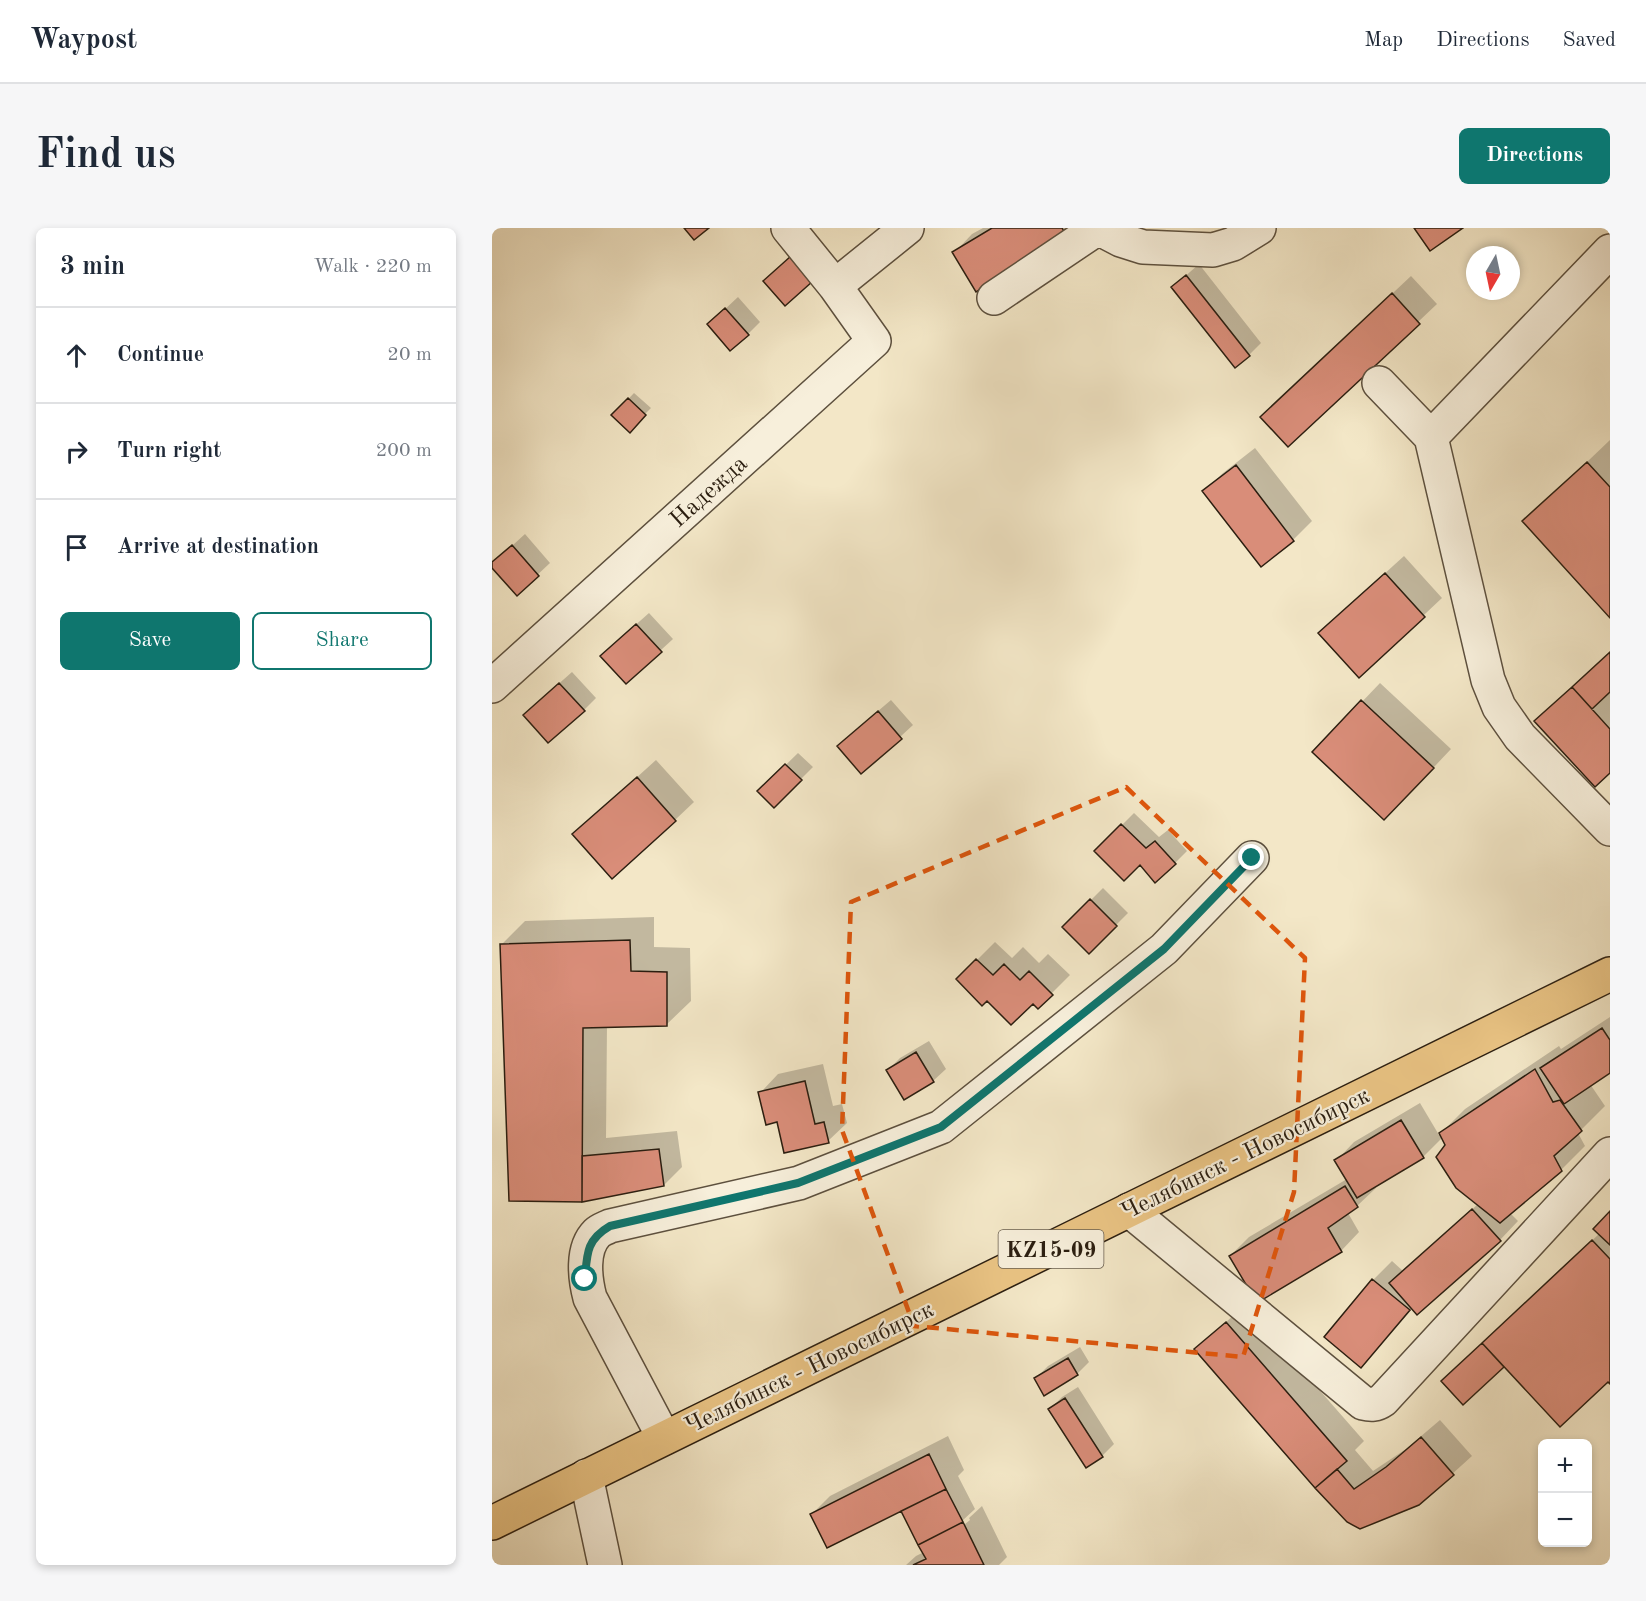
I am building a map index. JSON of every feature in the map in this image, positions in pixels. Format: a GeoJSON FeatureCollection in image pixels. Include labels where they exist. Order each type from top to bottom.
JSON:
{"type":"FeatureCollection","features":[{"type":"Feature","properties":{"kind":"highway","name":"Челябинск - Новосибирск"},"geometry":{"type":"LineString","coordinates":[[492,1523],[1610,974]]}},
{"type":"Feature","properties":{"kind":"street"},"geometry":{"type":"LineString","coordinates":[[788,228],[835,286],[907,228]]}},
{"type":"Feature","properties":{"kind":"street"},"geometry":{"type":"LineString","coordinates":[[994,298],[1098,228],[1121,240],[1143,247],[1213,250],[1233,244],[1259,228]]}},
{"type":"Feature","properties":{"kind":"street"},"geometry":{"type":"LineString","coordinates":[[1431,437],[1610,251]]}},
{"type":"Feature","properties":{"kind":"street","name":"Надежда"},"geometry":{"type":"LineString","coordinates":[[493,684],[874,341],[835,286]]}},
{"type":"Feature","properties":{"kind":"street"},"geometry":{"type":"LineString","coordinates":[[1379,383],[1431,437],[1488,680],[1499,707],[1520,737],[1610,829]]}},
{"type":"Feature","properties":{"kind":"street"},"geometry":{"type":"LineString","coordinates":[[664,1438],[590,1298],[585,1279],[587,1258],[597,1233],[610,1226],[798,1183],[941,1127],[1164,949],[1252,858]]}},
{"type":"Feature","properties":{"kind":"street"},"geometry":{"type":"LineString","coordinates":[[1129,1210],[1363,1402],[1371,1405],[1383,1400],[1610,1154]]}},
{"type":"Feature","properties":{"kind":"street"},"geometry":{"type":"LineString","coordinates":[[586,1476],[605,1565]]}},
{"type":"Feature","properties":{"kind":"highlighted area"},"geometry":{"type":"Polygon","coordinates":[[[1126,787],[1305,958],[1294,1192],[1243,1357],[914,1326],[842,1130],[851,902],[1126,787]]]}},
{"type":"Feature","properties":{"kind":"building"},"geometry":{"type":"Polygon","coordinates":[[[684,228],[709,228],[694,240],[684,228]]]}},
{"type":"Feature","properties":{"kind":"building"},"geometry":{"type":"Polygon","coordinates":[[[992,228],[1062,228],[1067,237],[976,292],[952,252],[992,228]]]}},
{"type":"Feature","properties":{"kind":"building"},"geometry":{"type":"Polygon","coordinates":[[[1414,228],[1463,228],[1430,251],[1414,228]]]}},
{"type":"Feature","properties":{"kind":"building"},"geometry":{"type":"Polygon","coordinates":[[[791,256],[813,281],[785,306],[763,281],[791,256]]]}},
{"type":"Feature","properties":{"kind":"building"},"geometry":{"type":"Polygon","coordinates":[[[1186,275],[1250,356],[1235,368],[1171,287],[1186,275]]]}},
{"type":"Feature","properties":{"kind":"building"},"geometry":{"type":"Polygon","coordinates":[[[1392,293],[1420,324],[1288,447],[1260,417],[1392,293]]]}},
{"type":"Feature","properties":{"kind":"building"},"geometry":{"type":"Polygon","coordinates":[[[725,308],[749,335],[730,351],[707,324],[725,308]]]}},
{"type":"Feature","properties":{"kind":"building"},"geometry":{"type":"Polygon","coordinates":[[[628,398],[646,415],[630,433],[611,415],[628,398]]]}},
{"type":"Feature","properties":{"kind":"building"},"geometry":{"type":"Polygon","coordinates":[[[1587,462],[1610,487],[1610,618],[1522,521],[1587,462]]]}},
{"type":"Feature","properties":{"kind":"building"},"geometry":{"type":"Polygon","coordinates":[[[1236,465],[1294,541],[1261,567],[1202,491],[1236,465]]]}},
{"type":"Feature","properties":{"kind":"building"},"geometry":{"type":"Polygon","coordinates":[[[512,545],[539,576],[517,596],[492,568],[492,562],[512,545]]]}},
{"type":"Feature","properties":{"kind":"building"},"geometry":{"type":"Polygon","coordinates":[[[1385,573],[1425,617],[1359,678],[1318,633],[1385,573]]]}},
{"type":"Feature","properties":{"kind":"building"},"geometry":{"type":"Polygon","coordinates":[[[636,624],[662,652],[626,684],[600,656],[636,624]]]}},
{"type":"Feature","properties":{"kind":"building"},"geometry":{"type":"Polygon","coordinates":[[[1610,652],[1610,692],[1592,709],[1572,687],[1610,652]]]}},
{"type":"Feature","properties":{"kind":"building"},"geometry":{"type":"Polygon","coordinates":[[[559,683],[585,711],[548,743],[523,715],[559,683]]]}},
{"type":"Feature","properties":{"kind":"building"},"geometry":{"type":"Polygon","coordinates":[[[1572,687],[1610,729],[1610,773],[1595,787],[1534,721],[1572,687]]]}},
{"type":"Feature","properties":{"kind":"building"},"geometry":{"type":"Polygon","coordinates":[[[1361,700],[1434,768],[1384,820],[1312,752],[1361,700]]]}},
{"type":"Feature","properties":{"kind":"building"},"geometry":{"type":"Polygon","coordinates":[[[878,711],[902,739],[861,774],[837,746],[878,711]]]}},
{"type":"Feature","properties":{"kind":"building"},"geometry":{"type":"Polygon","coordinates":[[[785,764],[802,780],[774,808],[757,791],[785,764]]]}},
{"type":"Feature","properties":{"kind":"building"},"geometry":{"type":"Polygon","coordinates":[[[637,777],[676,821],[612,879],[572,834],[637,777]]]}},
{"type":"Feature","properties":{"kind":"building"},"geometry":{"type":"Polygon","coordinates":[[[1121,824],[1146,848],[1155,841],[1176,864],[1155,883],[1140,865],[1124,881],[1094,851],[1121,824]]]}},
{"type":"Feature","properties":{"kind":"building"},"geometry":{"type":"Polygon","coordinates":[[[1090,899],[1117,926],[1089,954],[1062,927],[1090,899]]]}},
{"type":"Feature","properties":{"kind":"building"},"geometry":{"type":"Polygon","coordinates":[[[630,940],[631,971],[667,972],[667,1026],[583,1028],[582,1202],[509,1201],[500,944],[630,940]]]}},
{"type":"Feature","properties":{"kind":"building"},"geometry":{"type":"Polygon","coordinates":[[[976,959],[993,975],[1004,964],[1020,980],[1029,971],[1053,995],[1038,1009],[1033,1004],[1011,1025],[987,1001],[982,1006],[956,979],[976,959]]]}},
{"type":"Feature","properties":{"kind":"building"},"geometry":{"type":"Polygon","coordinates":[[[1602,1028],[1610,1040],[1610,1073],[1564,1104],[1540,1068],[1602,1028]]]}},
{"type":"Feature","properties":{"kind":"building"},"geometry":{"type":"Polygon","coordinates":[[[916,1052],[934,1082],[904,1100],[886,1070],[916,1052]]]}},
{"type":"Feature","properties":{"kind":"building"},"geometry":{"type":"Polygon","coordinates":[[[1535,1069],[1553,1102],[1560,1100],[1582,1131],[1554,1156],[1562,1171],[1500,1223],[1456,1188],[1436,1157],[1445,1145],[1439,1133],[1535,1069]]]}},
{"type":"Feature","properties":{"kind":"building"},"geometry":{"type":"Polygon","coordinates":[[[805,1081],[815,1124],[824,1122],[829,1143],[784,1153],[777,1122],[766,1125],[758,1092],[805,1081]]]}},
{"type":"Feature","properties":{"kind":"building"},"geometry":{"type":"Polygon","coordinates":[[[1401,1120],[1424,1158],[1357,1198],[1334,1160],[1401,1120]]]}},
{"type":"Feature","properties":{"kind":"building"},"geometry":{"type":"Polygon","coordinates":[[[659,1149],[664,1186],[582,1202],[582,1156],[659,1149]]]}},
{"type":"Feature","properties":{"kind":"building"},"geometry":{"type":"Polygon","coordinates":[[[1345,1186],[1358,1207],[1328,1228],[1342,1252],[1257,1303],[1229,1256],[1345,1186]]]}},
{"type":"Feature","properties":{"kind":"building"},"geometry":{"type":"Polygon","coordinates":[[[1472,1209],[1501,1241],[1417,1315],[1389,1283],[1472,1209]]]}},
{"type":"Feature","properties":{"kind":"building"},"geometry":{"type":"Polygon","coordinates":[[[1610,1211],[1610,1245],[1593,1229],[1610,1211]]]}},
{"type":"Feature","properties":{"kind":"building"},"geometry":{"type":"Polygon","coordinates":[[[1592,1240],[1610,1259],[1610,1384],[1608,1382],[1560,1427],[1482,1343],[1592,1240]]]}},
{"type":"Feature","properties":{"kind":"building"},"geometry":{"type":"Polygon","coordinates":[[[1372,1279],[1410,1310],[1361,1368],[1324,1337],[1372,1279]]]}},
{"type":"Feature","properties":{"kind":"building"},"geometry":{"type":"Polygon","coordinates":[[[1226,1322],[1347,1461],[1315,1488],[1194,1349],[1226,1322]]]}},
{"type":"Feature","properties":{"kind":"building"},"geometry":{"type":"Polygon","coordinates":[[[1482,1343],[1504,1367],[1463,1405],[1441,1381],[1482,1343]]]}},
{"type":"Feature","properties":{"kind":"building"},"geometry":{"type":"Polygon","coordinates":[[[1068,1358],[1078,1375],[1044,1396],[1034,1378],[1068,1358]]]}},
{"type":"Feature","properties":{"kind":"building"},"geometry":{"type":"Polygon","coordinates":[[[1065,1398],[1103,1457],[1086,1468],[1048,1409],[1065,1398]]]}},
{"type":"Feature","properties":{"kind":"building"},"geometry":{"type":"Polygon","coordinates":[[[1421,1437],[1454,1475],[1419,1505],[1360,1529],[1347,1522],[1315,1488],[1337,1469],[1354,1489],[1386,1467],[1421,1437]]]}},
{"type":"Feature","properties":{"kind":"building"},"geometry":{"type":"Polygon","coordinates":[[[929,1454],[946,1489],[827,1548],[810,1514],[929,1454]]]}},
{"type":"Feature","properties":{"kind":"building"},"geometry":{"type":"Polygon","coordinates":[[[946,1489],[963,1522],[918,1545],[901,1511],[946,1489]]]}},
{"type":"Feature","properties":{"kind":"building"},"geometry":{"type":"Polygon","coordinates":[[[963,1522],[984,1565],[913,1565],[926,1559],[918,1545],[963,1522]]]}},
{"type":"Feature","properties":{"kind":"route"},"geometry":{"type":"LineString","coordinates":[[585,1279],[591,1244],[597,1233],[610,1226],[798,1183],[941,1127],[1164,949],[1252,858]]}}]}
